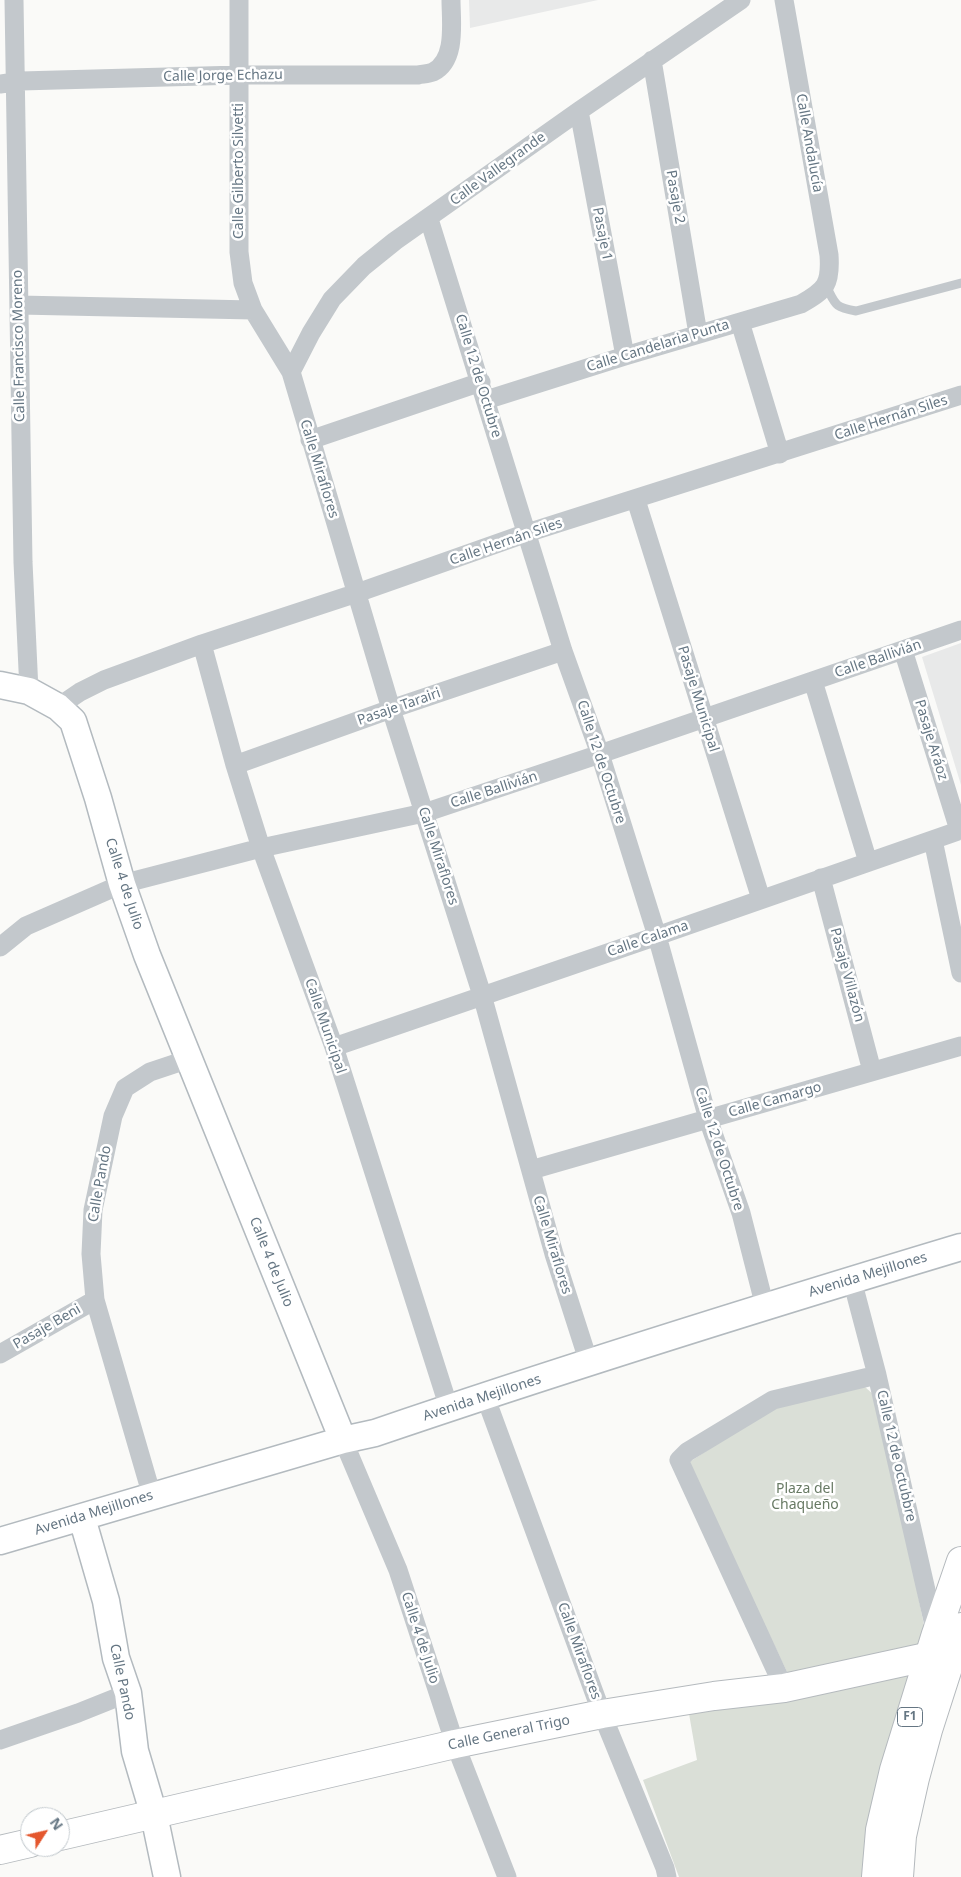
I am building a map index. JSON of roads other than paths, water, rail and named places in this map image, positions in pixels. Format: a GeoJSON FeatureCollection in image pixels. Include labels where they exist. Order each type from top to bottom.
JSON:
{"type":"FeatureCollection","features":[{"type":"Feature","properties":{"kind":"main road","name":"F1"},"geometry":{"type":"LineString","coordinates":[[899,1877],[902,1836],[948,1644],[961,1561]]}},
{"type":"Feature","properties":{"kind":"main road","name":"F1"},"geometry":{"type":"LineString","coordinates":[[876,1877],[880,1830],[894,1770],[948,1644]]}},
{"type":"Feature","properties":{"kind":"main road","name":"Calle General Trigo"},"geometry":{"type":"LineString","coordinates":[[70,1834],[455,1744],[602,1714],[714,1696],[784,1688],[948,1644]]}},
{"type":"Feature","properties":{"kind":"main road"},"geometry":{"type":"LineString","coordinates":[[0,1850],[20,1845]]}},
{"type":"Feature","properties":{"kind":"street","name":"Calle Francisco Moreno"},"geometry":{"type":"LineString","coordinates":[[14,0],[7,83],[19,305],[23,562],[29,691]]}},
{"type":"Feature","properties":{"kind":"street","name":"Calle Gilberto Silvetti"},"geometry":{"type":"LineString","coordinates":[[239,0],[239,252],[243,283],[253,310],[279,353]]}},
{"type":"Feature","properties":{"kind":"street","name":"Calle Jorge Echazu"},"geometry":{"type":"LineString","coordinates":[[7,83],[239,75],[418,75],[433,72],[443,64],[449,52],[452,0]]}},
{"type":"Feature","properties":{"kind":"street","name":"Calle Vallegrande"},"geometry":{"type":"LineString","coordinates":[[291,372],[332,298],[364,266],[578,112],[741,0]]}},
{"type":"Feature","properties":{"kind":"street","name":"Calle Andalucía"},"geometry":{"type":"LineString","coordinates":[[784,0],[829,255],[830,272],[826,286]]}},
{"type":"Feature","properties":{"kind":"street","name":"Pasaje 2"},"geometry":{"type":"LineString","coordinates":[[652,60],[698,334]]}},
{"type":"Feature","properties":{"kind":"street","name":"Pasaje 1"},"geometry":{"type":"LineString","coordinates":[[578,112],[625,356]]}},
{"type":"Feature","properties":{"kind":"street","name":"Calle 12 de Octubre"},"geometry":{"type":"LineString","coordinates":[[429,219],[563,651],[600,754],[657,936],[708,1119],[740,1212],[765,1307]]}},
{"type":"Feature","properties":{"kind":"street","name":"Calle Candelaria Punta"},"geometry":{"type":"LineString","coordinates":[[310,440],[483,391],[625,356],[801,304],[818,295],[826,286]]}},
{"type":"Feature","properties":{"kind":"street"},"geometry":{"type":"LineString","coordinates":[[19,305],[253,310]]}},
{"type":"Feature","properties":{"kind":"street"},"geometry":{"type":"LineString","coordinates":[[740,322],[780,454]]}},
{"type":"Feature","properties":{"kind":"street","name":"Calle Miraflores"},"geometry":{"type":"LineString","coordinates":[[279,353],[291,372],[391,709],[482,995],[554,1254],[589,1363]]}},
{"type":"Feature","properties":{"kind":"street","name":"Calle Hernán Siles"},"geometry":{"type":"LineString","coordinates":[[58,707],[80,692],[104,680],[202,644],[357,593],[527,533],[961,396]]}},
{"type":"Feature","properties":{"kind":"street","name":"Pasaje Municipal"},"geometry":{"type":"LineString","coordinates":[[636,500],[762,899]]}},
{"type":"Feature","properties":{"kind":"street","name":"Calle Ballivián"},"geometry":{"type":"LineString","coordinates":[[0,947],[26,926],[122,884],[261,848],[424,813],[961,630]]}},
{"type":"Feature","properties":{"kind":"street","name":"Calle Municipal"},"geometry":{"type":"LineString","coordinates":[[202,644],[235,765],[261,848],[334,1047],[449,1408]]}},
{"type":"Feature","properties":{"kind":"street","name":"Pasaje Aráoz"},"geometry":{"type":"LineString","coordinates":[[903,650],[960,830]]}},
{"type":"Feature","properties":{"kind":"street","name":"Pasaje Tarairi"},"geometry":{"type":"LineString","coordinates":[[235,765],[391,709],[563,651]]}},
{"type":"Feature","properties":{"kind":"street"},"geometry":{"type":"LineString","coordinates":[[813,681],[868,862]]}},
{"type":"Feature","properties":{"kind":"street","name":"Calle 4 de Julio"},"geometry":{"type":"LineString","coordinates":[[0,685],[29,691],[58,707],[73,721],[98,798],[122,884],[147,955],[343,1440],[398,1570],[455,1744],[506,1877]]}},
{"type":"Feature","properties":{"kind":"street","name":"Calle Calama"},"geometry":{"type":"LineString","coordinates":[[334,1047],[960,830]]}},
{"type":"Feature","properties":{"kind":"street"},"geometry":{"type":"LineString","coordinates":[[933,840],[961,972]]}},
{"type":"Feature","properties":{"kind":"street","name":"Pasaje Villazón"},"geometry":{"type":"LineString","coordinates":[[821,878],[872,1071]]}},
{"type":"Feature","properties":{"kind":"street","name":"Calle Camargo"},"geometry":{"type":"LineString","coordinates":[[531,1170],[961,1046]]}},
{"type":"Feature","properties":{"kind":"street","name":"Calle Pando"},"geometry":{"type":"LineString","coordinates":[[152,1496],[95,1300],[90,1254],[93,1210],[112,1116],[125,1088],[150,1072],[189,1059]]}},
{"type":"Feature","properties":{"kind":"street","name":"Avenida Mejillones"},"geometry":{"type":"LineString","coordinates":[[0,1541],[343,1440],[375,1433],[765,1307],[961,1247]]}},
{"type":"Feature","properties":{"kind":"street","name":"Calle 12 de octubbre"},"geometry":{"type":"LineString","coordinates":[[852,1280],[948,1644]]}},
{"type":"Feature","properties":{"kind":"street","name":"Pasaje Beni"},"geometry":{"type":"LineString","coordinates":[[0,1354],[95,1300]]}},
{"type":"Feature","properties":{"kind":"street"},"geometry":{"type":"LineString","coordinates":[[784,1688],[679,1460],[687,1452],[773,1400],[877,1375]]}},
{"type":"Feature","properties":{"kind":"street","name":"Calle Miraflores"},"geometry":{"type":"LineString","coordinates":[[485,1396],[602,1714],[667,1877]]}},
{"type":"Feature","properties":{"kind":"street","name":"Calle Pando"},"geometry":{"type":"LineString","coordinates":[[82,1518],[106,1601],[116,1658],[128,1693],[135,1751],[154,1814],[167,1877]]}},
{"type":"Feature","properties":{"kind":"street"},"geometry":{"type":"LineString","coordinates":[[0,1740],[78,1713],[128,1693]]}},
{"type":"Feature","properties":{"kind":"lane"},"geometry":{"type":"LineString","coordinates":[[826,286],[835,304],[856,311],[961,283]]}},
{"type":"Feature","properties":{"kind":"park label","name":"Plaza del Chaqueño"},"geometry":{"type":"Point","coordinates":[805,1498]}}]}
